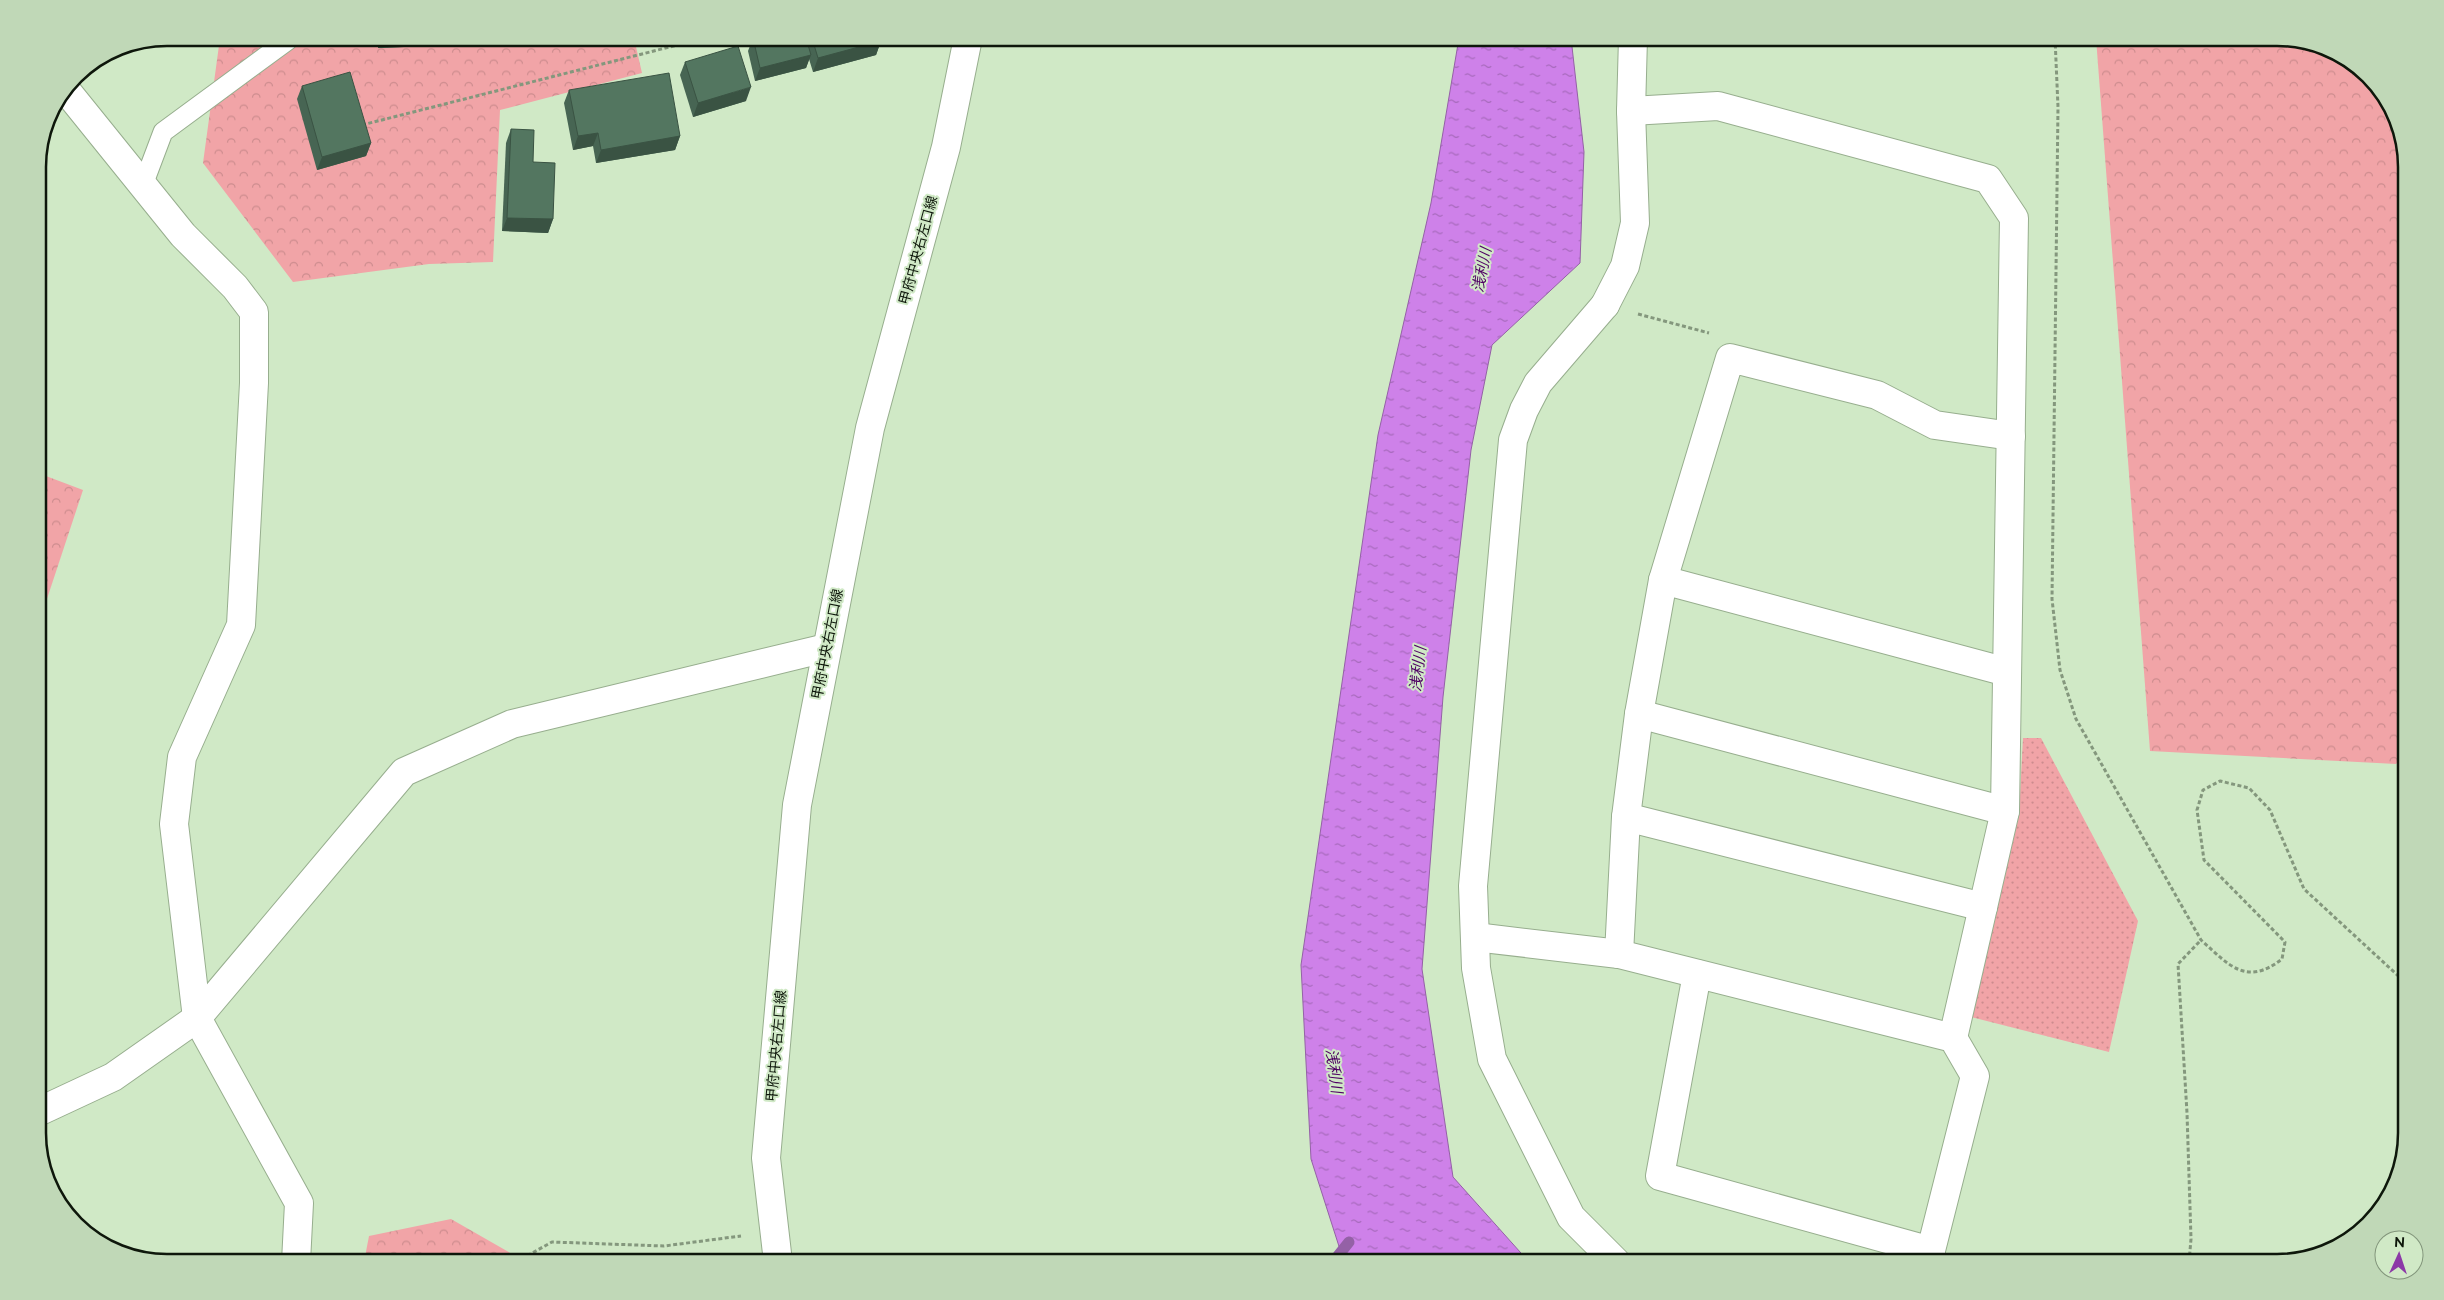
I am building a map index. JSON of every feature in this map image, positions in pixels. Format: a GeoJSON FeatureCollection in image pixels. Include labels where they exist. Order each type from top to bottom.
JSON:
{"type":"FeatureCollection","features":[{"type":"Feature","properties":{"kind":"street","name":"甲府中央右左口線"},"geometry":{"type":"LineString","coordinates":[[777,1254],[766,1158],[797,805],[870,428],[946,147],[966,46]]}},
{"type":"Feature","properties":{"kind":"street"},"geometry":{"type":"LineString","coordinates":[[1608,1254],[1571,1217],[1492,1059],[1476,968],[1472,886],[1513,440],[1524,410],[1538,383],[1604,305],[1624,266],[1635,223],[1631,112],[1633,46]]}},
{"type":"Feature","properties":{"kind":"street"},"geometry":{"type":"LineString","coordinates":[[70,95],[183,235],[235,287],[254,312],[254,383],[241,626],[182,757],[174,824],[197,1018],[299,1203],[296,1254]]}},
{"type":"Feature","properties":{"kind":"street"},"geometry":{"type":"LineString","coordinates":[[1631,112],[1718,106],[1988,178],[2014,218],[2005,812],[1953,1038],[1975,1076],[1930,1254]]}},
{"type":"Feature","properties":{"kind":"street"},"geometry":{"type":"LineString","coordinates":[[1619,954],[1626,817],[1639,714],[1663,580],[1730,358],[1877,395],[1935,425],[2011,436]]}},
{"type":"Feature","properties":{"kind":"street"},"geometry":{"type":"LineString","coordinates":[[1663,580],[2007,672]]}},
{"type":"Feature","properties":{"kind":"street"},"geometry":{"type":"LineString","coordinates":[[47,1108],[114,1077],[197,1018],[404,772],[512,724],[826,648]]}},
{"type":"Feature","properties":{"kind":"street"},"geometry":{"type":"LineString","coordinates":[[1639,714],[2005,812]]}},
{"type":"Feature","properties":{"kind":"street"},"geometry":{"type":"LineString","coordinates":[[1626,817],[1983,907]]}},
{"type":"Feature","properties":{"kind":"street"},"geometry":{"type":"LineString","coordinates":[[1475,938],[1619,954],[1953,1038]]}},
{"type":"Feature","properties":{"kind":"street"},"geometry":{"type":"LineString","coordinates":[[1697,974],[1660,1176],[1919,1254]]}},
{"type":"Feature","properties":{"kind":"lane"},"geometry":{"type":"LineString","coordinates":[[143,185],[163,132],[280,46]]}},
{"type":"Feature","properties":{"kind":"path"},"geometry":{"type":"LineString","coordinates":[[357,126],[673,46]]}},
{"type":"Feature","properties":{"kind":"path"},"geometry":{"type":"LineString","coordinates":[[2055,46],[2058,108],[2052,599],[2060,670],[2076,718],[2201,940],[2231,967],[2247,973],[2268,970],[2282,959],[2285,942],[2204,860],[2197,810],[2203,790],[2220,781],[2249,788],[2270,810],[2304,889],[2398,975]]}},
{"type":"Feature","properties":{"kind":"path"},"geometry":{"type":"LineString","coordinates":[[1604,305],[1726,337],[1730,358]]}},
{"type":"Feature","properties":{"kind":"path"},"geometry":{"type":"LineString","coordinates":[[2190,1254],[2191,1239],[2187,1114],[2178,964],[2201,940]]}},
{"type":"Feature","properties":{"kind":"path"},"geometry":{"type":"LineString","coordinates":[[530,1254],[552,1242],[664,1246],[774,1232]]}},
{"type":"Feature","properties":{"kind":"green space"},"geometry":{"type":"Polygon","coordinates":[[[219,46],[636,46],[642,73],[500,110],[493,262],[429,264],[293,282],[203,163],[219,46]]]}},
{"type":"Feature","properties":{"kind":"green space"},"geometry":{"type":"Polygon","coordinates":[[[2097,46],[2277,46],[2308,50],[2323,55],[2344,67],[2368,87],[2385,114],[2395,143],[2397,159],[2398,762],[2396,764],[2150,751],[2097,46]]]}},
{"type":"Feature","properties":{"kind":"green space"},"geometry":{"type":"Polygon","coordinates":[[[47,476],[83,490],[47,599],[47,476]]]}},
{"type":"Feature","properties":{"kind":"green space"},"geometry":{"type":"Polygon","coordinates":[[[2023,738],[2041,738],[2138,921],[2109,1052],[1971,1017],[2019,815],[2023,738]]]}},
{"type":"Feature","properties":{"kind":"green space"},"geometry":{"type":"Polygon","coordinates":[[[451,1219],[512,1254],[366,1254],[369,1236],[451,1219]]]}},
{"type":"Feature","properties":{"kind":"water","name":"浅利川"},"geometry":{"type":"Polygon","coordinates":[[[1458,46],[1572,46],[1584,152],[1580,263],[1492,345],[1471,450],[1443,697],[1422,969],[1453,1177],[1522,1254],[1341,1254],[1311,1159],[1301,965],[1378,435],[1431,203],[1458,46]]]}},
{"type":"Feature","properties":{"kind":"building"},"geometry":{"type":"Polygon","coordinates":[[[738,46],[751,87],[698,103],[685,62],[738,46]]]}},
{"type":"Feature","properties":{"kind":"building"},"geometry":{"type":"Polygon","coordinates":[[[755,46],[808,46],[811,55],[760,68],[755,46]]]}},
{"type":"Feature","properties":{"kind":"building"},"geometry":{"type":"Polygon","coordinates":[[[814,46],[862,46],[818,58],[814,46]]]}},
{"type":"Feature","properties":{"kind":"building"},"geometry":{"type":"Polygon","coordinates":[[[350,72],[371,143],[322,157],[302,86],[350,72]]]}},
{"type":"Feature","properties":{"kind":"building"},"geometry":{"type":"Polygon","coordinates":[[[669,73],[680,136],[601,150],[598,133],[578,136],[569,90],[669,73]]]}},
{"type":"Feature","properties":{"kind":"building"},"geometry":{"type":"Polygon","coordinates":[[[511,129],[534,130],[533,162],[555,163],[553,219],[507,218],[511,129]]]}},
{"type":"Feature","properties":{"kind":"waterway"},"geometry":{"type":"LineString","coordinates":[[1339,1254],[1349,1242]]}}]}
